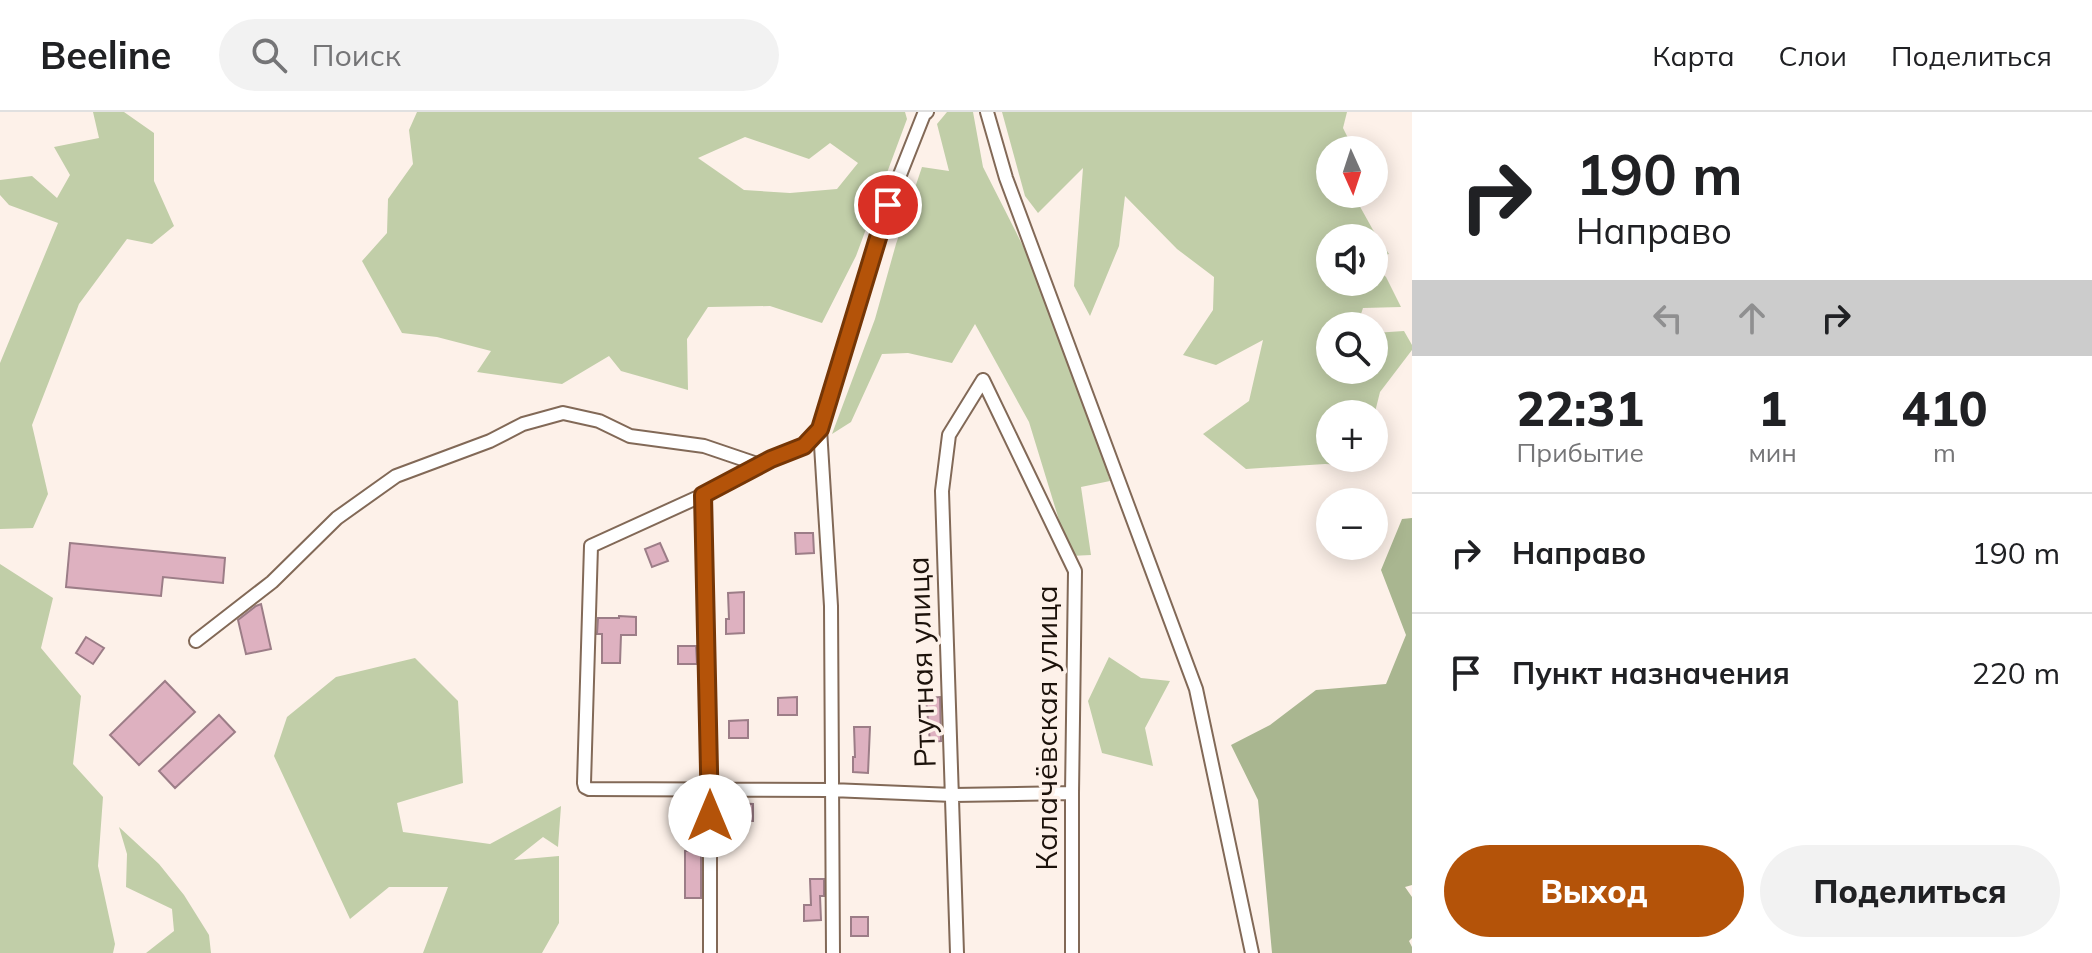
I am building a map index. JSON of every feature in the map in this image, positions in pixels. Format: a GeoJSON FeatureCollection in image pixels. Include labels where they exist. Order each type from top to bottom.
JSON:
{"type":"FeatureCollection","features":[{"type":"Feature","properties":{"kind":"street"},"geometry":{"type":"LineString","coordinates":[[833,953],[831,606],[820,429],[888,205],[927,112]]}},
{"type":"Feature","properties":{"kind":"street"},"geometry":{"type":"LineString","coordinates":[[987,112],[1006,178],[1196,689],[1252,953]]}},
{"type":"Feature","properties":{"kind":"street","name":"Калачёвская улица"},"geometry":{"type":"LineString","coordinates":[[983,380],[1075,571],[1072,953]]}},
{"type":"Feature","properties":{"kind":"street","name":"Ртутная улица"},"geometry":{"type":"LineString","coordinates":[[957,953],[942,491],[949,435],[983,380]]}},
{"type":"Feature","properties":{"kind":"street"},"geometry":{"type":"LineString","coordinates":[[196,641],[272,582],[337,518],[396,476],[490,441],[523,424],[563,413],[599,421],[630,436],[704,446],[760,465]]}},
{"type":"Feature","properties":{"kind":"street"},"geometry":{"type":"LineString","coordinates":[[820,429],[804,446],[591,546],[585,787],[953,795],[1072,793]]}},
{"type":"Feature","properties":{"kind":"street"},"geometry":{"type":"LineString","coordinates":[[703,495],[710,789],[710,953]]}},
{"type":"Feature","properties":{"kind":"green space"},"geometry":{"type":"Polygon","coordinates":[[[93,112],[124,112],[154,133],[154,181],[174,226],[152,244],[127,239],[79,304],[32,425],[48,494],[33,528],[0,529],[0,363],[58,223],[9,205],[0,195],[0,180],[32,176],[57,198],[70,175],[54,147],[99,138],[93,112]]]}},
{"type":"Feature","properties":{"kind":"green space"},"geometry":{"type":"Polygon","coordinates":[[[417,112],[905,112],[907,119],[856,256],[822,323],[770,306],[708,307],[687,339],[688,390],[621,371],[609,356],[562,384],[477,372],[491,351],[437,337],[402,333],[362,261],[387,233],[388,199],[413,164],[409,130],[417,112]],[[745,137],[698,158],[744,190],[790,193],[837,189],[858,163],[830,143],[809,159],[745,137]]]}},
{"type":"Feature","properties":{"kind":"green space"},"geometry":{"type":"Polygon","coordinates":[[[947,112],[973,112],[983,167],[1061,321],[1110,481],[1081,487],[1091,555],[1070,556],[1029,422],[975,324],[952,363],[908,353],[882,354],[851,422],[832,434],[875,319],[922,167],[949,171],[937,124],[947,112]]]}},
{"type":"Feature","properties":{"kind":"green space"},"geometry":{"type":"Polygon","coordinates":[[[1002,112],[1347,112],[1343,128],[1347,136],[1316,136],[1316,208],[1361,208],[1370,224],[1316,224],[1316,296],[1388,296],[1388,281],[1401,307],[1363,308],[1362,312],[1316,312],[1316,384],[1386,384],[1378,400],[1316,400],[1316,465],[1246,469],[1203,434],[1249,401],[1263,340],[1216,365],[1183,355],[1213,310],[1214,277],[1177,249],[1125,196],[1119,246],[1090,316],[1074,286],[1083,168],[1038,213],[1025,196],[1002,112]]]}},
{"type":"Feature","properties":{"kind":"green space"},"geometry":{"type":"Polygon","coordinates":[[[1404,331],[1412,350],[1388,382],[1388,332],[1404,331]]]}},
{"type":"Feature","properties":{"kind":"green space"},"geometry":{"type":"Polygon","coordinates":[[[1412,518],[1412,885],[1405,887],[1412,897],[1412,938],[1409,941],[1412,953],[1272,953],[1258,800],[1231,745],[1270,725],[1316,690],[1386,684],[1406,635],[1381,570],[1388,560],[1402,519],[1412,518]]]}},
{"type":"Feature","properties":{"kind":"green space"},"geometry":{"type":"Polygon","coordinates":[[[0,564],[53,598],[41,648],[81,696],[73,764],[103,797],[98,866],[115,944],[113,953],[0,953],[0,564]]]}},
{"type":"Feature","properties":{"kind":"green space"},"geometry":{"type":"Polygon","coordinates":[[[1109,657],[1141,678],[1170,681],[1145,728],[1153,766],[1102,753],[1088,701],[1109,657]]]}},
{"type":"Feature","properties":{"kind":"green space"},"geometry":{"type":"Polygon","coordinates":[[[415,658],[458,701],[463,783],[397,803],[403,832],[490,844],[561,806],[558,847],[543,837],[514,860],[559,856],[559,923],[542,953],[423,953],[448,887],[389,887],[350,919],[274,756],[287,717],[336,677],[415,658]]]}},
{"type":"Feature","properties":{"kind":"green space"},"geometry":{"type":"Polygon","coordinates":[[[119,827],[159,864],[184,895],[209,935],[211,953],[146,953],[174,931],[172,909],[126,887],[127,854],[119,827]]]}},
{"type":"Feature","properties":{"kind":"building"},"geometry":{"type":"Polygon","coordinates":[[[795,533],[813,533],[814,553],[796,554],[795,533]]]}},
{"type":"Feature","properties":{"kind":"building"},"geometry":{"type":"Polygon","coordinates":[[[70,543],[225,558],[223,583],[163,577],[161,596],[66,587],[70,543]]]}},
{"type":"Feature","properties":{"kind":"building"},"geometry":{"type":"Polygon","coordinates":[[[660,543],[668,561],[652,567],[645,549],[660,543]]]}},
{"type":"Feature","properties":{"kind":"building"},"geometry":{"type":"Polygon","coordinates":[[[744,592],[744,633],[726,634],[728,593],[744,592]]]}},
{"type":"Feature","properties":{"kind":"building"},"geometry":{"type":"Polygon","coordinates":[[[261,604],[271,649],[246,654],[238,620],[261,604]]]}},
{"type":"Feature","properties":{"kind":"building"},"geometry":{"type":"Polygon","coordinates":[[[636,617],[636,635],[621,635],[620,663],[602,663],[602,634],[597,634],[598,618],[636,617]]]}},
{"type":"Feature","properties":{"kind":"building"},"geometry":{"type":"Polygon","coordinates":[[[86,637],[104,648],[93,664],[76,653],[86,637]]]}},
{"type":"Feature","properties":{"kind":"building"},"geometry":{"type":"Polygon","coordinates":[[[678,646],[696,646],[697,664],[678,664],[678,646]]]}},
{"type":"Feature","properties":{"kind":"building"},"geometry":{"type":"Polygon","coordinates":[[[165,681],[195,712],[139,765],[110,735],[165,681]]]}},
{"type":"Feature","properties":{"kind":"building"},"geometry":{"type":"Polygon","coordinates":[[[797,697],[797,715],[778,715],[778,698],[797,697]]]}},
{"type":"Feature","properties":{"kind":"building"},"geometry":{"type":"Polygon","coordinates":[[[940,697],[941,741],[930,742],[926,698],[940,697]]]}},
{"type":"Feature","properties":{"kind":"building"},"geometry":{"type":"Polygon","coordinates":[[[219,715],[235,732],[175,788],[159,771],[219,715]]]}},
{"type":"Feature","properties":{"kind":"building"},"geometry":{"type":"Polygon","coordinates":[[[748,720],[748,738],[729,738],[729,721],[748,720]]]}},
{"type":"Feature","properties":{"kind":"building"},"geometry":{"type":"Polygon","coordinates":[[[854,727],[870,727],[868,773],[853,772],[854,727]]]}},
{"type":"Feature","properties":{"kind":"building"},"geometry":{"type":"Polygon","coordinates":[[[734,803],[753,804],[753,821],[733,821],[734,803]]]}},
{"type":"Feature","properties":{"kind":"building"},"geometry":{"type":"Polygon","coordinates":[[[685,851],[701,851],[701,898],[685,898],[685,851]]]}},
{"type":"Feature","properties":{"kind":"building"},"geometry":{"type":"Polygon","coordinates":[[[810,879],[824,879],[824,896],[820,896],[821,920],[804,921],[804,905],[811,905],[810,879]]]}},
{"type":"Feature","properties":{"kind":"building"},"geometry":{"type":"Polygon","coordinates":[[[851,917],[868,917],[868,936],[851,936],[851,917]]]}},
{"type":"Feature","properties":{"kind":"route"},"geometry":{"type":"LineString","coordinates":[[710,816],[703,495],[771,459],[804,446],[820,429],[888,205]]}}]}
